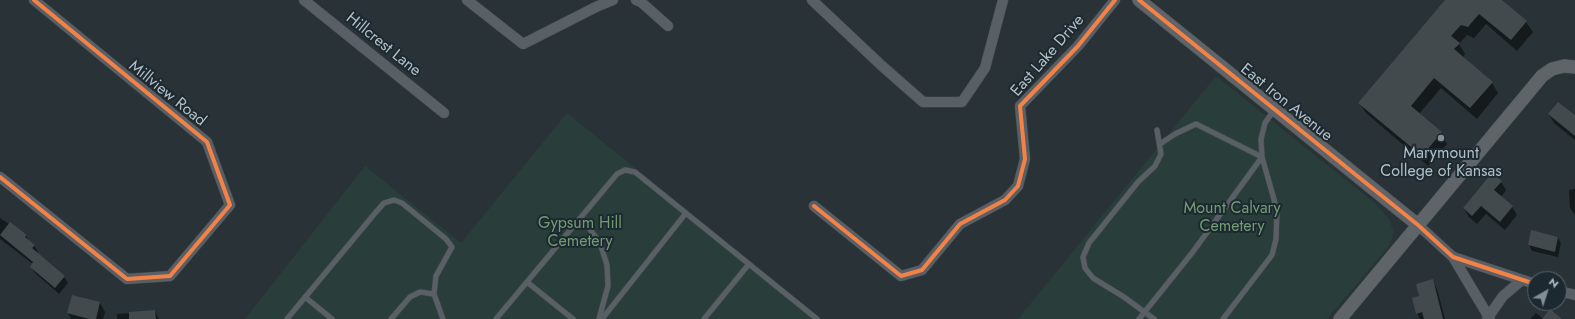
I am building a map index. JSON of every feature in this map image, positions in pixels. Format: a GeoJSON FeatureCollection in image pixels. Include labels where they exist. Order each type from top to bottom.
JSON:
{"type":"FeatureCollection","features":[{"type":"Feature","properties":{"kind":"street","name":"Millview Road"},"geometry":{"type":"LineString","coordinates":[[0,177],[127,279],[170,276],[230,205],[207,142],[34,0]]}},
{"type":"Feature","properties":{"kind":"street","name":"Hillcrest Lane"},"geometry":{"type":"LineString","coordinates":[[304,0],[444,114]]}},
{"type":"Feature","properties":{"kind":"street"},"geometry":{"type":"LineString","coordinates":[[467,0],[523,44],[613,0]]}},
{"type":"Feature","properties":{"kind":"street"},"geometry":{"type":"LineString","coordinates":[[636,0],[641,2],[668,26]]}},
{"type":"Feature","properties":{"kind":"street"},"geometry":{"type":"LineString","coordinates":[[812,0],[923,102],[962,102],[985,68],[1003,0]]}},
{"type":"Feature","properties":{"kind":"street","name":"East Lake Drive"},"geometry":{"type":"LineString","coordinates":[[814,206],[901,276],[922,270],[960,224],[1005,200],[1018,186],[1025,159],[1020,106],[1078,46],[1115,0]]}},
{"type":"Feature","properties":{"kind":"street","name":"East Iron Avenue"},"geometry":{"type":"LineString","coordinates":[[1139,0],[1418,224]]}},
{"type":"Feature","properties":{"kind":"street"},"geometry":{"type":"LineString","coordinates":[[1340,319],[1542,76],[1552,69],[1570,67]]}},
{"type":"Feature","properties":{"kind":"street"},"geometry":{"type":"LineString","coordinates":[[1418,224],[1452,257],[1488,318],[1502,296],[1522,280]]}},
{"type":"Feature","properties":{"kind":"street"},"geometry":{"type":"LineString","coordinates":[[1452,257],[1527,282]]}},
{"type":"Feature","properties":{"kind":"lane"},"geometry":{"type":"LineString","coordinates":[[1224,319],[1272,255],[1276,239],[1277,210],[1262,157],[1261,138],[1265,123],[1275,109]]}},
{"type":"Feature","properties":{"kind":"lane"},"geometry":{"type":"LineString","coordinates":[[1160,144],[1175,134],[1196,124],[1262,157]]}},
{"type":"Feature","properties":{"kind":"lane"},"geometry":{"type":"LineString","coordinates":[[1154,319],[1124,297],[1093,278],[1085,268],[1083,257],[1089,244],[1138,182],[1156,166],[1161,154],[1157,130]]}},
{"type":"Feature","properties":{"kind":"lane"},"geometry":{"type":"LineString","coordinates":[[1139,319],[1192,253],[1262,157]]}},
{"type":"Feature","properties":{"kind":"lane"},"geometry":{"type":"LineString","coordinates":[[496,319],[617,174],[625,170],[635,172],[813,318]]}},
{"type":"Feature","properties":{"kind":"lane"},"geometry":{"type":"LineString","coordinates":[[287,319],[384,203],[394,200],[402,203],[446,239],[452,247],[436,276],[434,294],[443,319]]}},
{"type":"Feature","properties":{"kind":"lane"},"geometry":{"type":"LineString","coordinates":[[600,319],[686,213]]}},
{"type":"Feature","properties":{"kind":"lane"},"geometry":{"type":"LineString","coordinates":[[580,219],[600,243],[607,265],[608,286],[600,319]]}},
{"type":"Feature","properties":{"kind":"lane"},"geometry":{"type":"LineString","coordinates":[[704,319],[749,264]]}},
{"type":"Feature","properties":{"kind":"lane"},"geometry":{"type":"LineString","coordinates":[[527,282],[573,319]]}},
{"type":"Feature","properties":{"kind":"lane"},"geometry":{"type":"LineString","coordinates":[[391,319],[410,297],[420,292],[434,294]]}},
{"type":"Feature","properties":{"kind":"lane"},"geometry":{"type":"LineString","coordinates":[[305,297],[332,319]]}},
{"type":"Feature","properties":{"kind":"green space","name":"Mount Calvary Cemetery"},"geometry":{"type":"Polygon","coordinates":[[[1216,76],[1376,204],[1389,219],[1394,232],[1389,246],[1327,319],[1018,319],[1216,76]]]}},
{"type":"Feature","properties":{"kind":"green space","name":"Gypsum Hill Cemetery"},"geometry":{"type":"Polygon","coordinates":[[[567,113],[822,319],[245,319],[365,166],[461,243],[567,113]]]}},
{"type":"Feature","properties":{"kind":"building"},"geometry":{"type":"Polygon","coordinates":[[[1445,0],[1502,0],[1527,21],[1511,40],[1479,14],[1468,27],[1461,25],[1451,36],[1460,43],[1454,49],[1493,82],[1470,108],[1434,78],[1411,106],[1442,132],[1422,156],[1358,103],[1445,0]]]}},
{"type":"Feature","properties":{"kind":"building"},"geometry":{"type":"Polygon","coordinates":[[[1558,102],[1575,115],[1575,136],[1548,114],[1558,102]]]}},
{"type":"Feature","properties":{"kind":"building"},"geometry":{"type":"Polygon","coordinates":[[[1492,173],[1502,181],[1494,190],[1513,206],[1500,222],[1481,206],[1472,216],[1463,208],[1492,173]]]}},
{"type":"Feature","properties":{"kind":"building"},"geometry":{"type":"Polygon","coordinates":[[[10,222],[27,235],[25,237],[35,245],[32,248],[65,276],[55,288],[30,267],[33,262],[0,235],[10,222]]]}},
{"type":"Feature","properties":{"kind":"building"},"geometry":{"type":"Polygon","coordinates":[[[1531,230],[1558,237],[1555,252],[1528,245],[1531,230]]]}},
{"type":"Feature","properties":{"kind":"building"},"geometry":{"type":"Polygon","coordinates":[[[1433,279],[1443,319],[1424,319],[1422,312],[1416,314],[1412,298],[1419,296],[1416,284],[1433,279]]]}},
{"type":"Feature","properties":{"kind":"building"},"geometry":{"type":"Polygon","coordinates":[[[72,295],[100,302],[96,319],[89,319],[67,313],[72,295]]]}},
{"type":"Feature","properties":{"kind":"building"},"geometry":{"type":"Polygon","coordinates":[[[155,310],[156,319],[129,319],[129,312],[155,310]]]}},
{"type":"Feature","properties":{"kind":"building"},"geometry":{"type":"Polygon","coordinates":[[[1548,311],[1552,311],[1562,319],[1542,319],[1548,311]]]}},
{"type":"Feature","properties":{"kind":"cycle path"},"geometry":{"type":"LineString","coordinates":[[0,177],[127,279],[170,276],[230,205],[207,142],[34,0]]}},
{"type":"Feature","properties":{"kind":"cycle path"},"geometry":{"type":"LineString","coordinates":[[814,206],[901,276],[922,270],[960,224],[1005,200],[1018,186],[1025,159],[1020,106],[1078,46],[1115,0]]}},
{"type":"Feature","properties":{"kind":"cycle path"},"geometry":{"type":"LineString","coordinates":[[1139,0],[1418,225],[1453,257],[1527,281]]}},
{"type":"Feature","properties":{"kind":"place","name":"Marymount College of Kansas"},"geometry":{"type":"Point","coordinates":[1441,138]}}]}
